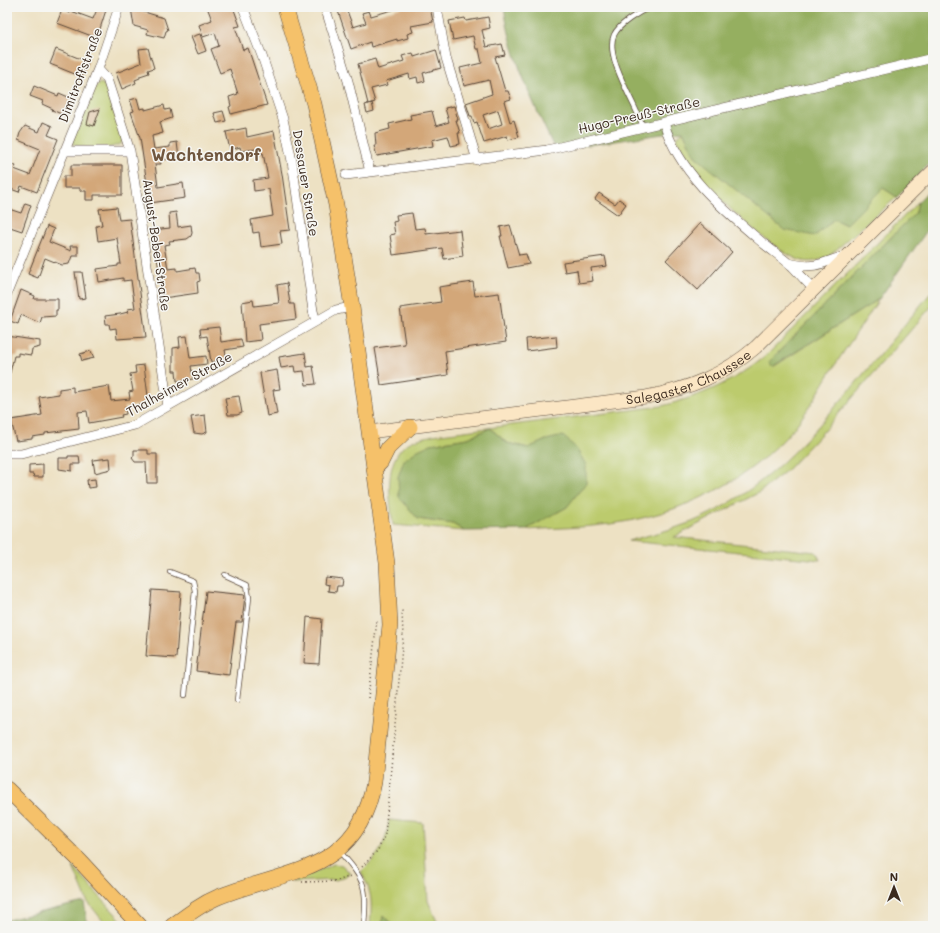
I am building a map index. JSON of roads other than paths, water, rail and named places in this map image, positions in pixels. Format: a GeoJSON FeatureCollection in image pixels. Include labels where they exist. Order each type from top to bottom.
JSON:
{"type":"FeatureCollection","features":[{"type":"Feature","properties":{"kind":"main road"},"geometry":{"type":"LineString","coordinates":[[172,926],[187,919],[218,897],[304,869],[321,861],[338,850],[352,836],[363,819],[370,803],[374,782],[390,625],[387,563],[341,234],[324,145],[305,69],[285,7]]}},
{"type":"Feature","properties":{"kind":"main road","name":"Salegaster Chaussee"},"geometry":{"type":"LineString","coordinates":[[369,432],[646,397],[686,387],[718,374],[746,356],[933,171]]}},
{"type":"Feature","properties":{"kind":"main road"},"geometry":{"type":"LineString","coordinates":[[374,469],[381,462],[388,448],[410,427]]}},
{"type":"Feature","properties":{"kind":"main road"},"geometry":{"type":"LineString","coordinates":[[7,789],[80,861],[140,926]]}},
{"type":"Feature","properties":{"kind":"street","name":"Dimitroffstraße"},"geometry":{"type":"LineString","coordinates":[[7,293],[98,69],[119,7]]}},
{"type":"Feature","properties":{"kind":"street","name":"Dessauer Straße"},"geometry":{"type":"LineString","coordinates":[[242,7],[262,56],[283,119],[292,161],[313,311],[316,321]]}},
{"type":"Feature","properties":{"kind":"street"},"geometry":{"type":"LineString","coordinates":[[325,7],[348,81],[370,172]]}},
{"type":"Feature","properties":{"kind":"street"},"geometry":{"type":"LineString","coordinates":[[437,7],[446,58],[477,160]]}},
{"type":"Feature","properties":{"kind":"street","name":"Hugo-Preuß-Straße"},"geometry":{"type":"LineString","coordinates":[[346,175],[477,160],[547,150],[933,58]]}},
{"type":"Feature","properties":{"kind":"street","name":"August-Bebel-Straße"},"geometry":{"type":"LineString","coordinates":[[98,69],[107,79],[130,151],[168,406]]}},
{"type":"Feature","properties":{"kind":"street"},"geometry":{"type":"LineString","coordinates":[[664,123],[668,138],[676,152],[702,186],[725,211],[787,263],[814,289]]}},
{"type":"Feature","properties":{"kind":"street"},"geometry":{"type":"LineString","coordinates":[[64,151],[130,151]]}},
{"type":"Feature","properties":{"kind":"street"},"geometry":{"type":"LineString","coordinates":[[787,263],[810,267],[818,266],[832,259],[846,256]]}},
{"type":"Feature","properties":{"kind":"street","name":"Thalheimer Straße"},"geometry":{"type":"LineString","coordinates":[[7,454],[21,454],[135,425],[336,310],[352,306]]}},
{"type":"Feature","properties":{"kind":"lane"},"geometry":{"type":"LineString","coordinates":[[642,127],[612,57],[614,35],[633,15],[650,7]]}},
{"type":"Feature","properties":{"kind":"lane"},"geometry":{"type":"LineString","coordinates":[[170,572],[193,581],[195,591],[185,695]]}},
{"type":"Feature","properties":{"kind":"lane"},"geometry":{"type":"LineString","coordinates":[[226,575],[247,585],[249,598],[236,700]]}},
{"type":"Feature","properties":{"kind":"lane"},"geometry":{"type":"LineString","coordinates":[[338,850],[357,872],[364,885],[366,896],[364,926]]}},
{"type":"Feature","properties":{"kind":"district","name":"Wachtendorf"},"geometry":{"type":"Point","coordinates":[206,155]}}]}
